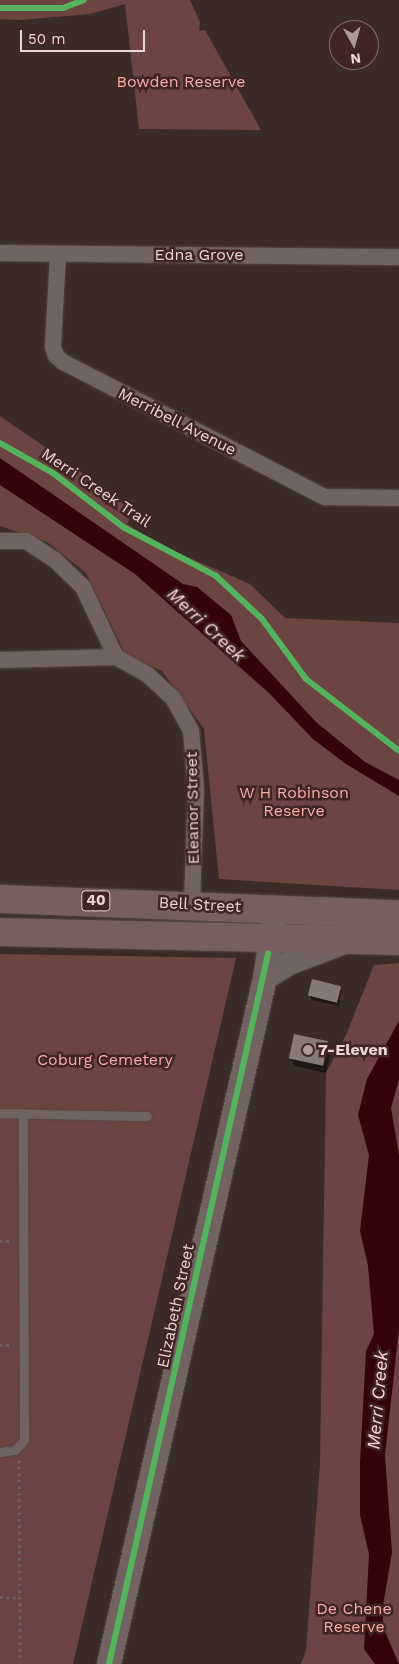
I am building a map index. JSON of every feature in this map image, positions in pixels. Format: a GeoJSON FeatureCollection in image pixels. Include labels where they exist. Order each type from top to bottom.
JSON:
{"type":"FeatureCollection","features":[{"type":"Feature","properties":{"kind":"highway","name":"Bell Street"},"geometry":{"type":"LineString","coordinates":[[0,899],[192,904],[399,914]]}},
{"type":"Feature","properties":{"kind":"highway","name":"Bell Street"},"geometry":{"type":"LineString","coordinates":[[0,932],[271,936],[399,941]]}},
{"type":"Feature","properties":{"kind":"main road","name":"Elizabeth Street"},"geometry":{"type":"LineString","coordinates":[[109,1664],[264,978],[276,908]]}},
{"type":"Feature","properties":{"kind":"main road"},"geometry":{"type":"LineString","coordinates":[[264,978],[289,963],[351,940]]}},
{"type":"Feature","properties":{"kind":"street","name":"Edna Grove"},"geometry":{"type":"LineString","coordinates":[[0,253],[399,257]]}},
{"type":"Feature","properties":{"kind":"street","name":"Merribell Avenue"},"geometry":{"type":"LineString","coordinates":[[58,254],[53,347],[56,356],[63,362],[325,497],[399,498]]}},
{"type":"Feature","properties":{"kind":"street"},"geometry":{"type":"LineString","coordinates":[[0,541],[26,541],[54,559],[83,587],[116,656],[0,660]]}},
{"type":"Feature","properties":{"kind":"street","name":"Eleanor Street"},"geometry":{"type":"LineString","coordinates":[[116,656],[148,675],[173,698],[191,730],[196,789],[192,904]]}},
{"type":"Feature","properties":{"kind":"lane"},"geometry":{"type":"LineString","coordinates":[[0,1113],[147,1116]]}},
{"type":"Feature","properties":{"kind":"lane"},"geometry":{"type":"LineString","coordinates":[[0,1452],[19,1447],[24,1440],[23,1113]]}},
{"type":"Feature","properties":{"kind":"path"},"geometry":{"type":"LineString","coordinates":[[19,1447],[20,1662]]}},
{"type":"Feature","properties":{"kind":"path"},"geometry":{"type":"LineString","coordinates":[[0,1597],[20,1598]]}},
{"type":"Feature","properties":{"kind":"green space","name":"Bowden Reserve"},"geometry":{"type":"Polygon","coordinates":[[[0,0],[190,0],[200,22],[199,31],[205,30],[261,130],[139,129],[125,4],[90,14],[19,20],[0,19],[0,0]]]}},
{"type":"Feature","properties":{"kind":"green space","name":"W H Robinson Reserve"},"geometry":{"type":"Polygon","coordinates":[[[0,416],[135,509],[127,524],[160,545],[250,584],[285,618],[399,623],[399,890],[219,879],[204,729],[162,671],[125,654],[86,573],[47,542],[0,526],[0,416]]]}},
{"type":"Feature","properties":{"kind":"green space","name":"Coburg Cemetery"},"geometry":{"type":"Polygon","coordinates":[[[0,954],[236,958],[73,1664],[0,1664],[0,954]]]}},
{"type":"Feature","properties":{"kind":"green space","name":"De Chene Reserve"},"geometry":{"type":"Polygon","coordinates":[[[399,963],[399,1664],[301,1664],[306,1650],[320,1463],[326,1073],[346,1035],[374,965],[399,963]]]}},
{"type":"Feature","properties":{"kind":"water","name":"Merri Creek"},"geometry":{"type":"Polygon","coordinates":[[[0,458],[183,584],[197,587],[231,615],[241,641],[316,722],[365,762],[399,780],[399,796],[346,764],[313,739],[269,693],[135,574],[0,485],[0,458]]]}},
{"type":"Feature","properties":{"kind":"water","name":"Merri Creek"},"geometry":{"type":"Polygon","coordinates":[[[399,1021],[399,1079],[391,1108],[399,1155],[399,1329],[385,1455],[392,1552],[383,1606],[383,1627],[399,1664],[375,1664],[364,1649],[369,1554],[360,1515],[360,1462],[366,1351],[374,1334],[368,1266],[360,1231],[369,1155],[358,1115],[367,1079],[399,1021]]]}},
{"type":"Feature","properties":{"kind":"building"},"geometry":{"type":"Polygon","coordinates":[[[312,979],[341,986],[337,1003],[308,995],[312,979]]]}},
{"type":"Feature","properties":{"kind":"building","name":"7-Eleven"},"geometry":{"type":"Polygon","coordinates":[[[294,1034],[328,1041],[323,1066],[289,1058],[294,1034]]]}},
{"type":"Feature","properties":{"kind":"cycle path"},"geometry":{"type":"LineString","coordinates":[[0,8],[63,8],[84,0]]}},
{"type":"Feature","properties":{"kind":"cycle path","name":"Merri Creek Trail"},"geometry":{"type":"LineString","coordinates":[[0,443],[53,473],[123,527],[216,576],[262,619],[306,679],[399,751]]}},
{"type":"Feature","properties":{"kind":"cycle path"},"geometry":{"type":"LineString","coordinates":[[109,1664],[268,954]]}},
{"type":"Feature","properties":{"kind":"place","name":"7-Eleven"},"geometry":{"type":"Point","coordinates":[308,1050]}}]}
